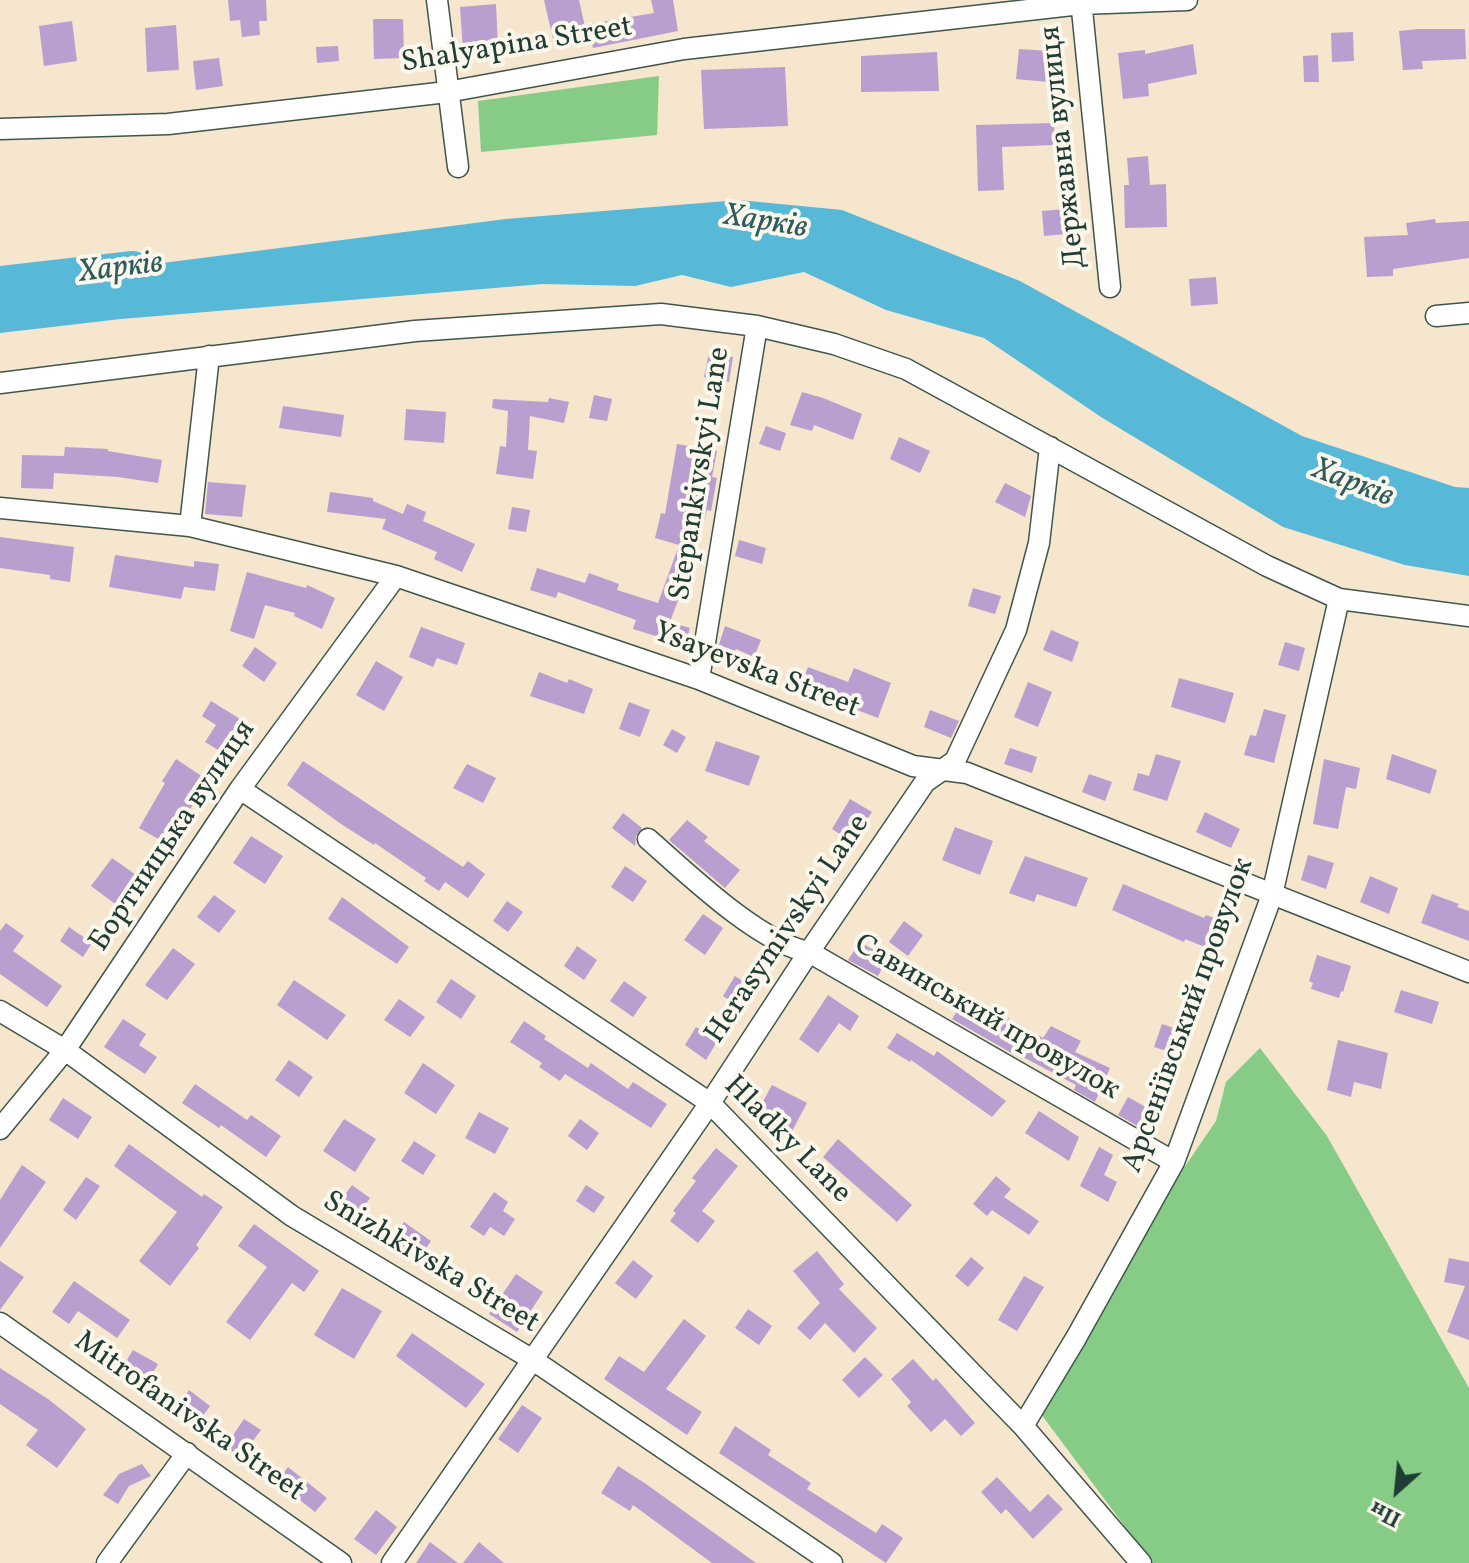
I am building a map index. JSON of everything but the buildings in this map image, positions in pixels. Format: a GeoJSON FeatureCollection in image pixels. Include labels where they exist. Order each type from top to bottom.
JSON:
{"type":"FeatureCollection","features":[{"type":"Feature","properties":{"kind":"street"},"geometry":{"type":"LineString","coordinates":[[437,0],[458,167]]}},
{"type":"Feature","properties":{"kind":"street","name":"Shalyapina Street"},"geometry":{"type":"LineString","coordinates":[[0,129],[168,124],[447,92],[684,49],[1081,2],[1187,0]]}},
{"type":"Feature","properties":{"kind":"street","name":"Державна вулиця"},"geometry":{"type":"LineString","coordinates":[[1081,2],[1110,287]]}},
{"type":"Feature","properties":{"kind":"street"},"geometry":{"type":"LineString","coordinates":[[1436,316],[1469,313]]}},
{"type":"Feature","properties":{"kind":"street"},"geometry":{"type":"LineString","coordinates":[[0,383],[415,331],[661,314],[757,326],[834,344],[906,369],[1267,566],[1339,599],[1469,616]]}},
{"type":"Feature","properties":{"kind":"street","name":"Stepankivskyi Lane"},"geometry":{"type":"LineString","coordinates":[[699,679],[757,326]]}},
{"type":"Feature","properties":{"kind":"street"},"geometry":{"type":"LineString","coordinates":[[190,526],[209,356]]}},
{"type":"Feature","properties":{"kind":"street","name":"Herasymivskyi Lane"},"geometry":{"type":"LineString","coordinates":[[392,1563],[710,1103],[925,782],[955,761],[1016,630],[1039,543],[1050,447]]}},
{"type":"Feature","properties":{"kind":"street","name":"Ysayevska Street"},"geometry":{"type":"LineString","coordinates":[[0,508],[190,526],[396,576],[699,679],[913,766],[967,773],[1469,972]]}},
{"type":"Feature","properties":{"kind":"street","name":"Бортницька вулиця"},"geometry":{"type":"LineString","coordinates":[[0,1129],[65,1050],[240,789],[396,576]]}},
{"type":"Feature","properties":{"kind":"street","name":"Арсеніївський провулок"},"geometry":{"type":"LineString","coordinates":[[1023,1426],[1174,1162],[1272,895],[1339,599]]}},
{"type":"Feature","properties":{"kind":"street","name":"Hladky Lane"},"geometry":{"type":"LineString","coordinates":[[240,789],[710,1103],[1023,1426],[1141,1563]]}},
{"type":"Feature","properties":{"kind":"street","name":"Савинський провулок"},"geometry":{"type":"LineString","coordinates":[[648,839],[723,904],[791,949],[809,952],[1174,1162]]}},
{"type":"Feature","properties":{"kind":"street","name":"Snizhkivska Street"},"geometry":{"type":"LineString","coordinates":[[0,1011],[65,1050],[292,1216],[533,1360],[832,1563]]}},
{"type":"Feature","properties":{"kind":"street","name":"Mitrofanivska Street"},"geometry":{"type":"LineString","coordinates":[[0,1323],[341,1563]]}},
{"type":"Feature","properties":{"kind":"street"},"geometry":{"type":"LineString","coordinates":[[107,1563],[187,1453]]}},
{"type":"Feature","properties":{"kind":"green space"},"geometry":{"type":"Polygon","coordinates":[[[659,76],[657,135],[481,152],[478,101],[659,76]]]}},
{"type":"Feature","properties":{"kind":"green space"},"geometry":{"type":"Polygon","coordinates":[[[1260,1048],[1327,1136],[1469,1388],[1469,1563],[1152,1563],[1041,1414],[1136,1238],[1216,1121],[1226,1082],[1260,1048]]]}},
{"type":"Feature","properties":{"kind":"water"},"geometry":{"type":"Polygon","coordinates":[[[739,200],[842,210],[1020,281],[1302,436],[1455,487],[1469,488],[1469,576],[1405,565],[1283,527],[1101,417],[984,338],[886,310],[804,272],[731,287],[682,275],[635,286],[543,284],[121,319],[0,333],[0,287],[506,219],[739,200]]]}},
{"type":"Feature","properties":{"kind":"waterway","name":"Харків"},"geometry":{"type":"LineString","coordinates":[[0,284],[133,269]]}}]}
